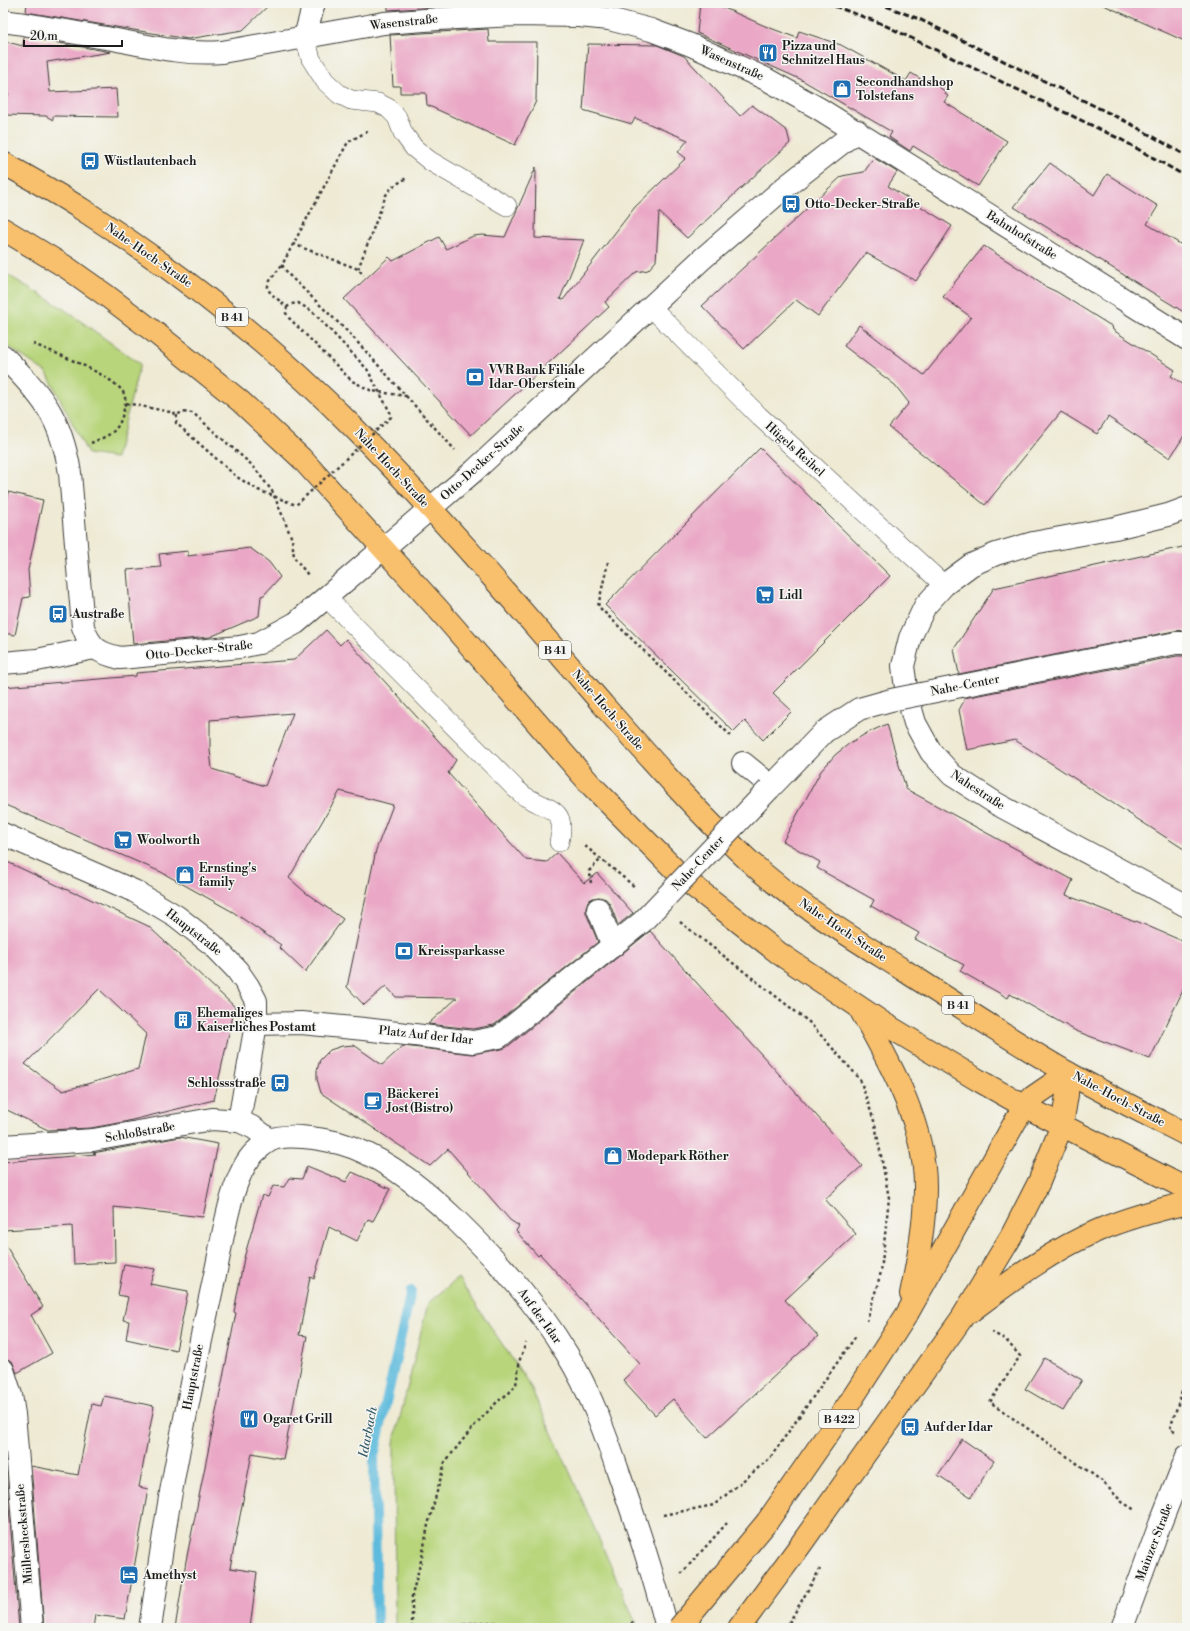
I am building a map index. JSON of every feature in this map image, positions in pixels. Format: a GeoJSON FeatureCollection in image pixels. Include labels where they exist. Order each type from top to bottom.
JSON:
{"type":"FeatureCollection","features":[{"type":"Feature","properties":{"kind":"main road","name":"Nahe-Hoch-Straße"},"geometry":{"type":"LineString","coordinates":[[3,163],[81,208],[145,251],[206,296],[317,391],[358,431],[430,509],[679,791],[750,863],[796,899],[850,936],[1068,1073],[1187,1135]]}},
{"type":"Feature","properties":{"kind":"main road"},"geometry":{"type":"LineString","coordinates":[[3,229],[66,267],[107,296],[213,378],[301,458],[384,548],[592,785],[683,878],[780,954],[860,1008],[978,1080],[1024,1106],[1062,1124],[1187,1189]]}},
{"type":"Feature","properties":{"kind":"main road"},"geometry":{"type":"LineString","coordinates":[[860,1008],[886,1056],[909,1108],[918,1137],[923,1163],[925,1188],[924,1218],[918,1263],[907,1314]]}},
{"type":"Feature","properties":{"kind":"main road"},"geometry":{"type":"LineString","coordinates":[[1024,1106],[1033,1097],[1068,1073]]}},
{"type":"Feature","properties":{"kind":"main road"},"geometry":{"type":"LineString","coordinates":[[739,1628],[799,1547],[962,1318],[1019,1222],[1039,1182],[1062,1124],[1067,1095],[1068,1073]]}},
{"type":"Feature","properties":{"kind":"main road","name":"B 422"},"geometry":{"type":"LineString","coordinates":[[679,1628],[766,1522],[848,1406],[907,1314],[1024,1106]]}},
{"type":"Feature","properties":{"kind":"main road"},"geometry":{"type":"LineString","coordinates":[[962,1318],[1015,1278],[1074,1242],[1098,1230],[1125,1220],[1187,1203]]}},
{"type":"Feature","properties":{"kind":"street"},"geometry":{"type":"LineString","coordinates":[[306,37],[314,3]]}},
{"type":"Feature","properties":{"kind":"street","name":"Wasenstraße"},"geometry":{"type":"LineString","coordinates":[[3,21],[179,52],[205,54],[384,23],[438,19],[525,16],[578,16],[609,19],[651,30],[691,45],[746,69],[857,131]]}},
{"type":"Feature","properties":{"kind":"street","name":"Otto-Decker-Straße"},"geometry":{"type":"LineString","coordinates":[[94,648],[103,654],[120,658],[240,647],[260,643],[296,623],[474,471],[701,260],[784,188],[857,131]]}},
{"type":"Feature","properties":{"kind":"street","name":"Bahnhofstraße"},"geometry":{"type":"LineString","coordinates":[[857,131],[1187,339]]}},
{"type":"Feature","properties":{"kind":"street"},"geometry":{"type":"LineString","coordinates":[[3,356],[30,383],[47,406],[60,431],[67,452],[83,627],[94,648],[37,660],[3,663]]}},
{"type":"Feature","properties":{"kind":"street","name":"Nahestraße"},"geometry":{"type":"LineString","coordinates":[[1187,508],[1168,515],[1115,528],[1033,543],[996,554],[971,564],[944,585],[925,606],[910,638],[904,666],[907,695],[915,723],[931,752],[952,776],[997,804],[1187,906]]}},
{"type":"Feature","properties":{"kind":"street","name":"Nahe-Center"},"geometry":{"type":"LineString","coordinates":[[642,922],[824,732],[859,709],[891,700],[1176,643],[1187,644]]}},
{"type":"Feature","properties":{"kind":"street"},"geometry":{"type":"LineString","coordinates":[[743,763],[770,787]]}},
{"type":"Feature","properties":{"kind":"street","name":"Hauptstraße"},"geometry":{"type":"LineString","coordinates":[[3,834],[134,891],[176,916],[213,945],[237,970],[256,1001],[256,1024],[239,1121]]}},
{"type":"Feature","properties":{"kind":"street"},"geometry":{"type":"LineString","coordinates":[[598,908],[613,946]]}},
{"type":"Feature","properties":{"kind":"street","name":"Platz Auf der Idar"},"geometry":{"type":"LineString","coordinates":[[256,1024],[301,1023],[473,1042],[499,1037],[642,922]]}},
{"type":"Feature","properties":{"kind":"street","name":"Schloßstraße"},"geometry":{"type":"LineString","coordinates":[[4,1144],[93,1140],[212,1119],[239,1121],[254,1128],[270,1140]]}},
{"type":"Feature","properties":{"kind":"street","name":"Auf der Idar"},"geometry":{"type":"LineString","coordinates":[[270,1140],[305,1137],[328,1140],[351,1146],[383,1163],[417,1186],[437,1202],[486,1250],[542,1315],[569,1356],[591,1400],[607,1439],[636,1521],[660,1598],[667,1628]]}},
{"type":"Feature","properties":{"kind":"street","name":"Hauptstraße"},"geometry":{"type":"LineString","coordinates":[[150,1628],[171,1492],[200,1341],[233,1197],[241,1173],[252,1154],[270,1140]]}},
{"type":"Feature","properties":{"kind":"street","name":"Müllersheckstraße"},"geometry":{"type":"LineString","coordinates":[[3,1370],[11,1395],[14,1414],[32,1628]]}},
{"type":"Feature","properties":{"kind":"street","name":"Mainzer Straße"},"geometry":{"type":"LineString","coordinates":[[1122,1628],[1160,1524],[1187,1456]]}},
{"type":"Feature","properties":{"kind":"lane"},"geometry":{"type":"LineString","coordinates":[[306,37],[311,60],[325,80],[339,94],[351,100],[378,103],[388,108],[397,117],[403,133],[414,148],[430,161],[507,206]]}},
{"type":"Feature","properties":{"kind":"lane","name":"Hügels Reihel"},"geometry":{"type":"LineString","coordinates":[[651,307],[759,416],[944,585]]}},
{"type":"Feature","properties":{"kind":"lane"},"geometry":{"type":"LineString","coordinates":[[326,596],[516,789],[526,798],[551,809],[558,814],[562,824],[559,842]]}},
{"type":"Feature","properties":{"kind":"path"},"geometry":{"type":"LineString","coordinates":[[287,307],[268,292],[266,288],[268,282],[282,265],[348,142],[397,117]]}},
{"type":"Feature","properties":{"kind":"path"},"geometry":{"type":"LineString","coordinates":[[358,269],[386,195],[392,188],[430,161]]}},
{"type":"Feature","properties":{"kind":"path"},"geometry":{"type":"LineString","coordinates":[[293,244],[358,269],[364,275]]}},
{"type":"Feature","properties":{"kind":"path"},"geometry":{"type":"LineString","coordinates":[[282,265],[289,275],[352,335],[474,471]]}},
{"type":"Feature","properties":{"kind":"path"},"geometry":{"type":"LineString","coordinates":[[177,415],[176,423],[237,478],[258,490],[296,505],[391,417],[391,414],[367,369],[312,311],[298,303],[287,307]]}},
{"type":"Feature","properties":{"kind":"path"},"geometry":{"type":"LineString","coordinates":[[287,307],[286,313],[289,318],[352,381],[372,391],[406,396]]}},
{"type":"Feature","properties":{"kind":"path"},"geometry":{"type":"LineString","coordinates":[[26,342],[90,368],[118,386],[124,394],[126,403],[121,423],[114,432],[109,436],[67,452]]}},
{"type":"Feature","properties":{"kind":"path"},"geometry":{"type":"LineString","coordinates":[[126,403],[170,412],[177,415]]}},
{"type":"Feature","properties":{"kind":"path"},"geometry":{"type":"LineString","coordinates":[[177,415],[182,412],[193,413],[253,466],[272,491],[292,538],[294,557],[326,596]]}},
{"type":"Feature","properties":{"kind":"path"},"geometry":{"type":"LineString","coordinates":[[608,562],[598,606],[733,738]]}},
{"type":"Feature","properties":{"kind":"path"},"geometry":{"type":"LineString","coordinates":[[562,824],[600,860],[637,888]]}},
{"type":"Feature","properties":{"kind":"path"},"geometry":{"type":"LineString","coordinates":[[680,922],[809,1022],[860,1079],[875,1124],[889,1198],[881,1272],[868,1320],[863,1326]]}},
{"type":"Feature","properties":{"kind":"path"},"geometry":{"type":"LineString","coordinates":[[412,1628],[412,1595],[422,1557],[428,1525],[446,1462],[474,1426],[516,1385],[523,1349],[542,1315]]}},
{"type":"Feature","properties":{"kind":"path"},"geometry":{"type":"LineString","coordinates":[[962,1318],[1006,1339],[1020,1356],[990,1402],[1102,1481],[1122,1502],[1160,1524]]}},
{"type":"Feature","properties":{"kind":"path"},"geometry":{"type":"LineString","coordinates":[[636,1521],[714,1505],[770,1458],[859,1333]]}},
{"type":"Feature","properties":{"kind":"path"},"geometry":{"type":"LineString","coordinates":[[1181,1433],[1170,1429],[1187,1376]]}},
{"type":"Feature","properties":{"kind":"path"},"geometry":{"type":"LineString","coordinates":[[660,1598],[731,1518]]}},
{"type":"Feature","properties":{"kind":"path"},"geometry":{"type":"LineString","coordinates":[[452,1628],[463,1625],[486,1623],[508,1624],[515,1628]]}},
{"type":"Feature","properties":{"kind":"green space"},"geometry":{"type":"Polygon","coordinates":[[[3,272],[61,307],[140,364],[116,458],[88,454],[47,373],[3,343],[3,272]]]}},
{"type":"Feature","properties":{"kind":"green space"},"geometry":{"type":"Polygon","coordinates":[[[458,1278],[529,1384],[568,1468],[638,1628],[395,1628],[394,1442],[428,1303],[458,1278]]]}},
{"type":"Feature","properties":{"kind":"building"},"geometry":{"type":"Polygon","coordinates":[[[27,3],[271,3],[243,30],[188,39],[26,12],[27,3]]]}},
{"type":"Feature","properties":{"kind":"building"},"geometry":{"type":"Polygon","coordinates":[[[388,3],[487,3],[487,4],[388,10],[388,3]]]}},
{"type":"Feature","properties":{"kind":"building"},"geometry":{"type":"Polygon","coordinates":[[[700,3],[713,3],[765,26],[797,38],[799,31],[841,45],[906,81],[911,73],[927,83],[929,80],[946,92],[945,94],[948,96],[944,102],[1007,141],[978,186],[913,146],[910,151],[889,137],[892,132],[800,79],[697,33],[700,3]]]}},
{"type":"Feature","properties":{"kind":"building"},"geometry":{"type":"Polygon","coordinates":[[[1099,3],[1187,3],[1187,42],[1099,3]]]}},
{"type":"Feature","properties":{"kind":"building"},"geometry":{"type":"Polygon","coordinates":[[[488,29],[489,42],[537,42],[536,101],[515,145],[427,105],[426,93],[400,93],[400,86],[393,86],[390,35],[488,29]]]}},
{"type":"Feature","properties":{"kind":"building"},"geometry":{"type":"Polygon","coordinates":[[[24,37],[111,52],[47,62],[50,92],[116,89],[118,117],[53,116],[53,120],[46,116],[5,115],[5,95],[9,95],[3,91],[3,41],[23,46],[24,37]]]}},
{"type":"Feature","properties":{"kind":"building"},"geometry":{"type":"Polygon","coordinates":[[[588,44],[657,45],[684,56],[740,116],[752,105],[787,131],[790,143],[687,238],[659,212],[656,261],[648,270],[636,272],[605,302],[609,307],[471,435],[344,299],[389,257],[393,261],[439,237],[446,249],[473,236],[482,235],[505,237],[536,167],[535,238],[584,240],[560,299],[563,300],[635,207],[686,158],[678,152],[688,140],[635,118],[632,124],[583,110],[588,44]]]}},
{"type":"Feature","properties":{"kind":"building"},"geometry":{"type":"Polygon","coordinates":[[[874,158],[897,172],[888,186],[952,226],[916,281],[866,253],[818,316],[796,300],[744,349],[702,306],[842,176],[864,172],[874,158]]]}},
{"type":"Feature","properties":{"kind":"building"},"geometry":{"type":"Polygon","coordinates":[[[1050,163],[1094,195],[1107,174],[1158,206],[1147,224],[1187,248],[1187,314],[1014,207],[1050,163]]]}},
{"type":"Feature","properties":{"kind":"building"},"geometry":{"type":"Polygon","coordinates":[[[984,246],[1042,283],[1042,285],[1057,292],[1112,326],[1113,330],[1175,370],[1171,376],[1187,387],[1187,431],[1170,458],[1108,417],[1097,434],[1061,412],[985,505],[889,427],[909,403],[895,385],[844,346],[859,325],[924,375],[971,317],[943,297],[984,246]]]}},
{"type":"Feature","properties":{"kind":"building"},"geometry":{"type":"Polygon","coordinates":[[[760,448],[890,576],[773,693],[792,711],[763,740],[745,721],[734,732],[605,605],[760,448]]]}},
{"type":"Feature","properties":{"kind":"building"},"geometry":{"type":"Polygon","coordinates":[[[8,492],[43,500],[28,570],[30,597],[23,598],[15,635],[3,633],[3,515],[8,492]]]}},
{"type":"Feature","properties":{"kind":"building"},"geometry":{"type":"Polygon","coordinates":[[[1187,546],[1187,630],[1174,631],[959,674],[954,649],[994,588],[1187,546]]]}},
{"type":"Feature","properties":{"kind":"building"},"geometry":{"type":"Polygon","coordinates":[[[250,548],[269,562],[280,577],[264,595],[261,596],[259,616],[210,637],[133,644],[127,570],[161,567],[159,554],[188,551],[188,556],[250,548]]]}},
{"type":"Feature","properties":{"kind":"building"},"geometry":{"type":"Polygon","coordinates":[[[326,630],[340,645],[346,639],[456,760],[448,773],[526,860],[547,862],[557,853],[584,883],[597,873],[633,913],[618,925],[610,904],[606,899],[599,897],[588,901],[586,913],[598,942],[494,1025],[473,1029],[428,1024],[457,998],[396,997],[386,986],[364,1005],[347,987],[376,850],[393,805],[340,791],[289,878],[306,893],[343,919],[305,972],[279,947],[281,945],[233,912],[161,872],[3,804],[3,687],[136,676],[136,673],[294,660],[326,630]],[[293,713],[210,720],[210,750],[212,769],[265,786],[293,713]]]}},
{"type":"Feature","properties":{"kind":"building"},"geometry":{"type":"Polygon","coordinates":[[[1177,656],[1187,656],[1187,851],[1015,740],[967,750],[959,710],[964,698],[1177,656]]]}},
{"type":"Feature","properties":{"kind":"building"},"geometry":{"type":"Polygon","coordinates":[[[887,724],[906,789],[1073,880],[1066,895],[1135,922],[1136,921],[1187,943],[1187,982],[1150,1059],[1076,1031],[1010,994],[1008,998],[960,971],[964,965],[915,939],[919,933],[871,906],[874,900],[817,868],[820,862],[783,841],[821,771],[835,755],[850,743],[887,724]]]}},
{"type":"Feature","properties":{"kind":"building"},"geometry":{"type":"Polygon","coordinates":[[[3,860],[148,926],[235,1007],[214,1100],[124,1122],[91,1128],[48,1130],[3,1108],[3,860]],[[99,989],[25,1064],[63,1091],[138,1069],[146,1034],[99,989]]]}},
{"type":"Feature","properties":{"kind":"building"},"geometry":{"type":"Polygon","coordinates":[[[650,931],[862,1166],[825,1199],[856,1234],[785,1300],[818,1336],[707,1438],[673,1399],[655,1415],[623,1380],[640,1364],[540,1254],[538,1256],[516,1231],[519,1226],[510,1220],[448,1149],[430,1166],[321,1093],[317,1079],[317,1070],[320,1060],[330,1050],[342,1046],[354,1045],[382,1065],[403,1046],[472,1054],[507,1047],[650,931]]]}},
{"type":"Feature","properties":{"kind":"building"},"geometry":{"type":"Polygon","coordinates":[[[180,1137],[218,1144],[203,1217],[114,1207],[115,1262],[74,1264],[72,1226],[3,1230],[3,1162],[96,1154],[93,1153],[180,1137]]]}},
{"type":"Feature","properties":{"kind":"building"},"geometry":{"type":"Polygon","coordinates":[[[307,1166],[346,1182],[352,1172],[390,1189],[373,1221],[368,1219],[357,1241],[329,1227],[314,1279],[310,1277],[299,1335],[307,1336],[283,1459],[252,1453],[230,1568],[257,1572],[250,1628],[175,1628],[186,1561],[236,1313],[234,1312],[244,1258],[262,1195],[268,1197],[273,1186],[284,1187],[289,1178],[302,1179],[307,1166]]]}},
{"type":"Feature","properties":{"kind":"building"},"geometry":{"type":"Polygon","coordinates":[[[3,1241],[43,1307],[31,1315],[52,1353],[17,1373],[12,1361],[3,1358],[3,1241]]]}},
{"type":"Feature","properties":{"kind":"building"},"geometry":{"type":"Polygon","coordinates":[[[124,1264],[155,1269],[150,1284],[188,1291],[176,1350],[126,1339],[129,1321],[123,1320],[128,1297],[118,1295],[124,1264]]]}},
{"type":"Feature","properties":{"kind":"building"},"geometry":{"type":"Polygon","coordinates":[[[1044,1358],[1082,1380],[1063,1411],[1025,1389],[1044,1358]]]}},
{"type":"Feature","properties":{"kind":"building"},"geometry":{"type":"Polygon","coordinates":[[[104,1396],[154,1406],[139,1487],[148,1489],[125,1619],[95,1615],[93,1628],[44,1628],[31,1466],[78,1475],[92,1404],[101,1406],[104,1396]]]}},
{"type":"Feature","properties":{"kind":"building"},"geometry":{"type":"Polygon","coordinates":[[[962,1439],[994,1461],[971,1497],[938,1475],[962,1439]]]}},
{"type":"Feature","properties":{"kind":"building"},"geometry":{"type":"Polygon","coordinates":[[[3,1461],[5,1461],[19,1628],[3,1628],[3,1461]]]}},
{"type":"Feature","properties":{"kind":"waterway","name":"Idarbach"},"geometry":{"type":"LineString","coordinates":[[377,1628],[374,1456],[411,1291]]}},
{"type":"Feature","properties":{"kind":"railway"},"geometry":{"type":"LineString","coordinates":[[826,3],[880,23],[1122,140],[1187,177]]}},
{"type":"Feature","properties":{"kind":"railway"},"geometry":{"type":"LineString","coordinates":[[878,3],[919,19],[1129,123],[1187,156]]}},
{"type":"Feature","properties":{"kind":"place","name":"Pizza und Schnitzel Haus"},"geometry":{"type":"Point","coordinates":[768,53]}},
{"type":"Feature","properties":{"kind":"place","name":"Secondhandshop Tolstefans"},"geometry":{"type":"Point","coordinates":[842,89]}},
{"type":"Feature","properties":{"kind":"place","name":"Wüstlautenbach"},"geometry":{"type":"Point","coordinates":[90,161]}},
{"type":"Feature","properties":{"kind":"place","name":"Otto-Decker-Straße"},"geometry":{"type":"Point","coordinates":[791,204]}},
{"type":"Feature","properties":{"kind":"place","name":"VVR Bank Filiale Idar-Oberstein"},"geometry":{"type":"Point","coordinates":[475,377]}},
{"type":"Feature","properties":{"kind":"place","name":"Lidl"},"geometry":{"type":"Point","coordinates":[765,595]}},
{"type":"Feature","properties":{"kind":"place","name":"Austraße"},"geometry":{"type":"Point","coordinates":[58,614]}},
{"type":"Feature","properties":{"kind":"place","name":"Woolworth"},"geometry":{"type":"Point","coordinates":[123,840]}},
{"type":"Feature","properties":{"kind":"place","name":"Ernsting's family"},"geometry":{"type":"Point","coordinates":[185,875]}},
{"type":"Feature","properties":{"kind":"place","name":"Kreissparkasse"},"geometry":{"type":"Point","coordinates":[404,951]}},
{"type":"Feature","properties":{"kind":"place","name":"Ehemaliges Kaiserliches Postamt"},"geometry":{"type":"Point","coordinates":[183,1020]}},
{"type":"Feature","properties":{"kind":"place","name":"Schlossstraße"},"geometry":{"type":"Point","coordinates":[280,1083]}},
{"type":"Feature","properties":{"kind":"place","name":"Bäckerei Jost (Bistro)"},"geometry":{"type":"Point","coordinates":[373,1101]}},
{"type":"Feature","properties":{"kind":"place","name":"Modepark Röther"},"geometry":{"type":"Point","coordinates":[613,1156]}},
{"type":"Feature","properties":{"kind":"place","name":"Ogaret Grill"},"geometry":{"type":"Point","coordinates":[249,1419]}},
{"type":"Feature","properties":{"kind":"place","name":"Auf der Idar"},"geometry":{"type":"Point","coordinates":[910,1427]}},
{"type":"Feature","properties":{"kind":"place","name":"Amethyst"},"geometry":{"type":"Point","coordinates":[129,1575]}}]}
